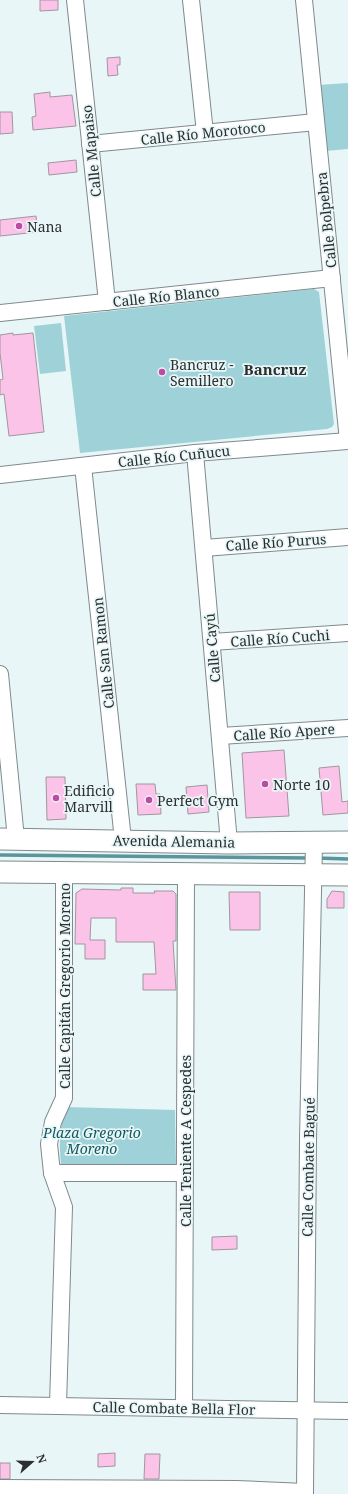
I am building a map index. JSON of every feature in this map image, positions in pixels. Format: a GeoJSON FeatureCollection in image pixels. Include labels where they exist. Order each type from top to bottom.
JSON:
{"type":"FeatureCollection","features":[{"type":"Feature","properties":{"kind":"main road","name":"Avenida Alemania"},"geometry":{"type":"LineString","coordinates":[[8,839],[123,840],[314,846],[348,842]]}},
{"type":"Feature","properties":{"kind":"main road"},"geometry":{"type":"LineString","coordinates":[[0,872],[186,874],[313,871],[348,875]]}},
{"type":"Feature","properties":{"kind":"street","name":"Calle Mapaiso"},"geometry":{"type":"LineString","coordinates":[[75,0],[107,302]]}},
{"type":"Feature","properties":{"kind":"street"},"geometry":{"type":"LineString","coordinates":[[191,0],[205,133]]}},
{"type":"Feature","properties":{"kind":"street","name":"Calle Bolpebra"},"geometry":{"type":"LineString","coordinates":[[304,0],[348,441]]}},
{"type":"Feature","properties":{"kind":"street","name":"Calle Río Morotoco"},"geometry":{"type":"LineString","coordinates":[[90,144],[316,122]]}},
{"type":"Feature","properties":{"kind":"street","name":"Calle Río Blanco"},"geometry":{"type":"LineString","coordinates":[[0,313],[332,278]]}},
{"type":"Feature","properties":{"kind":"street","name":"Calle Río Cuñucu"},"geometry":{"type":"LineString","coordinates":[[0,474],[195,453],[348,441]]}},
{"type":"Feature","properties":{"kind":"street","name":"Calle Cayú"},"geometry":{"type":"LineString","coordinates":[[195,453],[229,843]]}},
{"type":"Feature","properties":{"kind":"street","name":"Calle San Ramon"},"geometry":{"type":"LineString","coordinates":[[83,466],[123,840]]}},
{"type":"Feature","properties":{"kind":"street","name":"Calle Río Purus"},"geometry":{"type":"LineString","coordinates":[[204,548],[348,536]]}},
{"type":"Feature","properties":{"kind":"street","name":"Calle Río Cuchi"},"geometry":{"type":"LineString","coordinates":[[212,642],[348,633]]}},
{"type":"Feature","properties":{"kind":"street"},"geometry":{"type":"LineString","coordinates":[[0,674],[8,839]]}},
{"type":"Feature","properties":{"kind":"street","name":"Calle Río Apere"},"geometry":{"type":"LineString","coordinates":[[220,736],[348,728]]}},
{"type":"Feature","properties":{"kind":"street","name":"Calle Combate Bagué"},"geometry":{"type":"LineString","coordinates":[[305,1493],[308,1140],[314,846]]}},
{"type":"Feature","properties":{"kind":"street","name":"Calle Capitán Gregorio Moreno"},"geometry":{"type":"LineString","coordinates":[[58,1405],[64,1207],[52,1173],[49,1144],[53,1122],[64,1098],[64,873]]}},
{"type":"Feature","properties":{"kind":"street","name":"Calle Teniente A Cespedes"},"geometry":{"type":"LineString","coordinates":[[184,1407],[186,874]]}},
{"type":"Feature","properties":{"kind":"street"},"geometry":{"type":"LineString","coordinates":[[52,1173],[185,1173]]}},
{"type":"Feature","properties":{"kind":"street","name":"Calle Combate Bella Flor"},"geometry":{"type":"LineString","coordinates":[[0,1405],[348,1411]]}},
{"type":"Feature","properties":{"kind":"street"},"geometry":{"type":"LineString","coordinates":[[0,1488],[305,1493]]}},
{"type":"Feature","properties":{"kind":"green space"},"geometry":{"type":"Polygon","coordinates":[[[348,83],[348,149],[325,151],[318,85],[348,83]]]}},
{"type":"Feature","properties":{"kind":"green space","name":"Bancruz - Semillero"},"geometry":{"type":"Polygon","coordinates":[[[314,289],[319,292],[334,424],[332,427],[327,429],[80,453],[64,316],[314,289]]]}},
{"type":"Feature","properties":{"kind":"green space"},"geometry":{"type":"Polygon","coordinates":[[[61,323],[66,371],[40,374],[34,326],[61,323]]]}},
{"type":"Feature","properties":{"kind":"green space","name":"Plaza Gregorio Moreno"},"geometry":{"type":"Polygon","coordinates":[[[66,1107],[175,1110],[176,1172],[62,1173],[60,1139],[63,1115],[66,1107]]]}},
{"type":"Feature","properties":{"kind":"building"},"geometry":{"type":"Polygon","coordinates":[[[40,0],[58,0],[58,10],[40,11],[40,0]]]}},
{"type":"Feature","properties":{"kind":"building"},"geometry":{"type":"Polygon","coordinates":[[[120,57],[120,65],[117,65],[118,75],[108,76],[107,58],[120,57]]]}},
{"type":"Feature","properties":{"kind":"building"},"geometry":{"type":"Polygon","coordinates":[[[50,92],[50,97],[72,95],[76,126],[33,130],[32,117],[36,116],[34,94],[50,92]]]}},
{"type":"Feature","properties":{"kind":"building"},"geometry":{"type":"Polygon","coordinates":[[[0,112],[12,112],[13,133],[0,134],[0,112]]]}},
{"type":"Feature","properties":{"kind":"building"},"geometry":{"type":"Polygon","coordinates":[[[76,160],[77,172],[49,175],[48,163],[76,160]]]}},
{"type":"Feature","properties":{"kind":"building","name":"Nana"},"geometry":{"type":"Polygon","coordinates":[[[36,216],[38,232],[0,236],[0,220],[36,216]]]}},
{"type":"Feature","properties":{"kind":"building"},"geometry":{"type":"Polygon","coordinates":[[[13,333],[13,335],[33,333],[44,432],[9,436],[4,394],[0,395],[0,380],[3,379],[0,353],[0,335],[13,333]]]}},
{"type":"Feature","properties":{"kind":"building","name":"Norte 10"},"geometry":{"type":"Polygon","coordinates":[[[284,750],[289,816],[246,818],[242,753],[284,750]]]}},
{"type":"Feature","properties":{"kind":"building"},"geometry":{"type":"Polygon","coordinates":[[[339,766],[342,802],[348,801],[348,813],[323,815],[319,768],[339,766]]]}},
{"type":"Feature","properties":{"kind":"building","name":"Edificio Marvill"},"geometry":{"type":"Polygon","coordinates":[[[46,777],[65,777],[66,819],[47,820],[46,777]]]}},
{"type":"Feature","properties":{"kind":"building","name":"Perfect Gym"},"geometry":{"type":"Polygon","coordinates":[[[136,784],[155,784],[156,794],[160,794],[161,814],[138,815],[136,784]]]}},
{"type":"Feature","properties":{"kind":"building"},"geometry":{"type":"Polygon","coordinates":[[[207,785],[209,812],[188,814],[186,787],[207,785]]]}},
{"type":"Feature","properties":{"kind":"building"},"geometry":{"type":"Polygon","coordinates":[[[121,888],[133,888],[133,893],[173,891],[176,894],[176,941],[173,941],[176,990],[143,990],[143,974],[156,974],[154,942],[116,942],[116,918],[91,918],[90,940],[105,940],[105,959],[85,959],[85,944],[75,944],[76,893],[82,889],[121,890],[121,888]]]}},
{"type":"Feature","properties":{"kind":"building"},"geometry":{"type":"Polygon","coordinates":[[[332,891],[344,892],[344,908],[327,908],[327,899],[332,891]]]}},
{"type":"Feature","properties":{"kind":"building"},"geometry":{"type":"Polygon","coordinates":[[[229,892],[260,892],[260,930],[230,930],[229,892]]]}},
{"type":"Feature","properties":{"kind":"building"},"geometry":{"type":"Polygon","coordinates":[[[237,1236],[237,1249],[212,1250],[212,1237],[237,1236]]]}},
{"type":"Feature","properties":{"kind":"building"},"geometry":{"type":"Polygon","coordinates":[[[115,1453],[115,1466],[98,1467],[98,1454],[115,1453]]]}},
{"type":"Feature","properties":{"kind":"building"},"geometry":{"type":"Polygon","coordinates":[[[145,1454],[160,1454],[159,1479],[144,1479],[145,1454]]]}},
{"type":"Feature","properties":{"kind":"building"},"geometry":{"type":"Polygon","coordinates":[[[0,1463],[10,1463],[10,1479],[0,1479],[0,1463]]]}},
{"type":"Feature","properties":{"kind":"waterway"},"geometry":{"type":"LineString","coordinates":[[0,855],[309,858]]}},
{"type":"Feature","properties":{"kind":"waterway"},"geometry":{"type":"LineString","coordinates":[[317,858],[348,859]]}},
{"type":"Feature","properties":{"kind":"place","name":"Nana"},"geometry":{"type":"Point","coordinates":[19,226]}},
{"type":"Feature","properties":{"kind":"place","name":"Bancruz - Semillero"},"geometry":{"type":"Point","coordinates":[162,372]}},
{"type":"Feature","properties":{"kind":"place","name":"Norte 10"},"geometry":{"type":"Point","coordinates":[265,784]}},
{"type":"Feature","properties":{"kind":"place","name":"Edificio Marvill"},"geometry":{"type":"Point","coordinates":[56,798]}},
{"type":"Feature","properties":{"kind":"place","name":"Perfect Gym"},"geometry":{"type":"Point","coordinates":[149,800]}},
{"type":"Feature","properties":{"kind":"district","name":"Bancruz"},"geometry":{"type":"Point","coordinates":[275,369]}}]}
